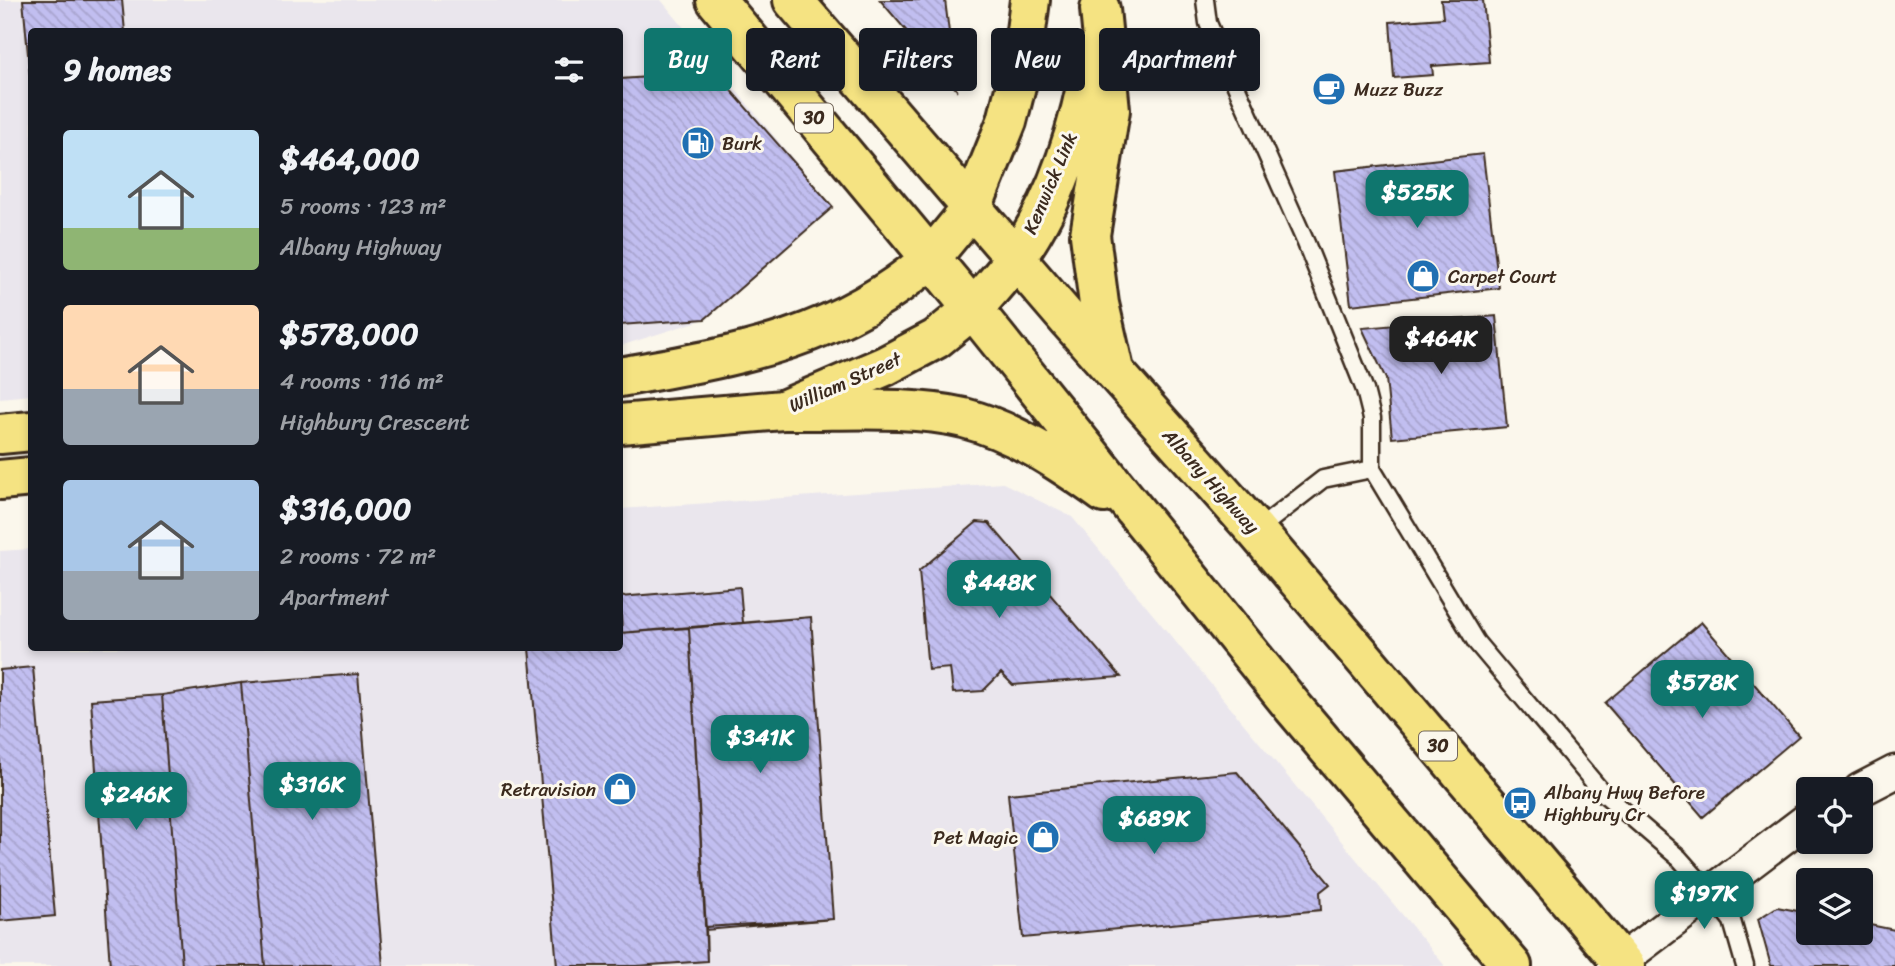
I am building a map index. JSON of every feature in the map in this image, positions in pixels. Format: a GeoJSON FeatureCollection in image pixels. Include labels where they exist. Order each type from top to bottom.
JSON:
{"type":"FeatureCollection","features":[{"type":"Feature","properties":{"kind":"main road","name":"30"},"geometry":{"type":"LineString","coordinates":[[716,0],[973,309],[1293,707],[1512,966]]}},
{"type":"Feature","properties":{"kind":"main road","name":"Albany Highway"},"geometry":{"type":"LineString","coordinates":[[793,0],[1114,373],[1256,531],[1620,964]]}},
{"type":"Feature","properties":{"kind":"main road"},"geometry":{"type":"LineString","coordinates":[[623,376],[736,356],[797,339],[839,321],[911,276],[930,259],[972,208],[1007,121],[1023,62],[1030,0]]}},
{"type":"Feature","properties":{"kind":"main road"},"geometry":{"type":"LineString","coordinates":[[1100,4],[1110,110],[1090,235],[1099,304],[1114,373]]}},
{"type":"Feature","properties":{"kind":"main road","name":"Kenwick Link"},"geometry":{"type":"LineString","coordinates":[[973,309],[1016,258],[1047,201],[1066,158],[1087,86],[1100,4]]}},
{"type":"Feature","properties":{"kind":"main road","name":"William Street"},"geometry":{"type":"LineString","coordinates":[[623,424],[783,410],[926,344],[973,309]]}},
{"type":"Feature","properties":{"kind":"main road"},"geometry":{"type":"LineString","coordinates":[[783,410],[917,412],[962,418],[998,430],[1059,461],[1143,520]]}},
{"type":"Feature","properties":{"kind":"main road"},"geometry":{"type":"LineString","coordinates":[[0,434],[28,431]]}},
{"type":"Feature","properties":{"kind":"main road"},"geometry":{"type":"LineString","coordinates":[[0,480],[28,477]]}},
{"type":"Feature","properties":{"kind":"street"},"geometry":{"type":"LineString","coordinates":[[1873,783],[1895,772]]}},
{"type":"Feature","properties":{"kind":"street"},"geometry":{"type":"LineString","coordinates":[[1620,964],[1796,828]]}},
{"type":"Feature","properties":{"kind":"lane"},"geometry":{"type":"LineString","coordinates":[[1205,0],[1208,23],[1306,243],[1364,390],[1371,418],[1372,469],[1476,642],[1602,792],[1679,858],[1710,892],[1732,921],[1745,966]]}},
{"type":"Feature","properties":{"kind":"lane"},"geometry":{"type":"LineString","coordinates":[[1256,531],[1323,479],[1372,469]]}},
{"type":"Feature","properties":{"kind":"shaded area"},"geometry":{"type":"Polygon","coordinates":[[[0,0],[661,0],[684,28],[644,28],[644,91],[732,91],[732,85],[833,207],[705,319],[623,345],[623,28],[28,28],[28,395],[0,398],[0,0]]]}},
{"type":"Feature","properties":{"kind":"shaded area"},"geometry":{"type":"Polygon","coordinates":[[[1003,483],[1072,517],[1445,966],[0,966],[0,551],[28,549],[28,651],[623,651],[623,509],[1003,483]]]}},
{"type":"Feature","properties":{"kind":"building"},"geometry":{"type":"Polygon","coordinates":[[[23,0],[122,0],[125,28],[28,28],[28,54],[23,0]]]}},
{"type":"Feature","properties":{"kind":"building"},"geometry":{"type":"Polygon","coordinates":[[[880,0],[945,0],[948,28],[904,28],[880,0]]]}},
{"type":"Feature","properties":{"kind":"building"},"geometry":{"type":"Polygon","coordinates":[[[1441,0],[1483,0],[1489,62],[1432,66],[1433,75],[1394,78],[1390,22],[1443,18],[1441,0]]]}},
{"type":"Feature","properties":{"kind":"building","name":"Burk"},"geometry":{"type":"Polygon","coordinates":[[[644,77],[644,91],[732,91],[833,207],[705,319],[623,325],[623,79],[644,77]]]}},
{"type":"Feature","properties":{"kind":"building"},"geometry":{"type":"Polygon","coordinates":[[[1483,154],[1499,288],[1351,305],[1335,171],[1483,154]]]}},
{"type":"Feature","properties":{"kind":"building"},"geometry":{"type":"Polygon","coordinates":[[[1496,316],[1507,427],[1392,438],[1386,379],[1362,328],[1496,316]]]}},
{"type":"Feature","properties":{"kind":"building"},"geometry":{"type":"Polygon","coordinates":[[[977,522],[989,523],[1121,677],[1013,685],[1001,673],[983,691],[953,693],[950,668],[928,670],[919,571],[977,522]]]}},
{"type":"Feature","properties":{"kind":"building"},"geometry":{"type":"Polygon","coordinates":[[[740,587],[743,623],[623,633],[623,597],[740,587]]]}},
{"type":"Feature","properties":{"kind":"building"},"geometry":{"type":"Polygon","coordinates":[[[811,617],[833,919],[706,927],[707,961],[636,966],[557,966],[529,651],[623,651],[623,633],[811,617]]]}},
{"type":"Feature","properties":{"kind":"building"},"geometry":{"type":"Polygon","coordinates":[[[811,617],[833,919],[706,930],[689,628],[811,617]]]}},
{"type":"Feature","properties":{"kind":"building"},"geometry":{"type":"Polygon","coordinates":[[[1701,622],[1799,736],[1703,817],[1605,703],[1701,622]]]}},
{"type":"Feature","properties":{"kind":"building","name":"Retravision"},"geometry":{"type":"Polygon","coordinates":[[[689,628],[707,961],[636,966],[557,966],[529,651],[623,651],[623,633],[689,628]]]}},
{"type":"Feature","properties":{"kind":"building"},"geometry":{"type":"Polygon","coordinates":[[[33,667],[55,916],[0,921],[0,670],[33,667]]]}},
{"type":"Feature","properties":{"kind":"building"},"geometry":{"type":"Polygon","coordinates":[[[358,674],[383,966],[265,966],[241,683],[358,674]]]}},
{"type":"Feature","properties":{"kind":"building"},"geometry":{"type":"Polygon","coordinates":[[[241,683],[265,966],[182,966],[162,695],[241,683]]]}},
{"type":"Feature","properties":{"kind":"building"},"geometry":{"type":"Polygon","coordinates":[[[162,695],[182,966],[110,966],[91,700],[162,695]]]}},
{"type":"Feature","properties":{"kind":"building"},"geometry":{"type":"Polygon","coordinates":[[[1237,772],[1330,884],[1320,892],[1321,910],[1023,938],[1008,794],[1237,772]]]}},
{"type":"Feature","properties":{"kind":"building"},"geometry":{"type":"Polygon","coordinates":[[[1777,907],[1796,911],[1796,945],[1873,945],[1873,926],[1895,930],[1895,966],[1771,966],[1758,919],[1777,907]]]}},
{"type":"Feature","properties":{"kind":"place","name":"Muzz Buzz"},"geometry":{"type":"Point","coordinates":[1329,89]}},
{"type":"Feature","properties":{"kind":"place","name":"Burk"},"geometry":{"type":"Point","coordinates":[698,143]}},
{"type":"Feature","properties":{"kind":"place","name":"Carpet Court"},"geometry":{"type":"Point","coordinates":[1423,276]}},
{"type":"Feature","properties":{"kind":"place","name":"Retravision"},"geometry":{"type":"Point","coordinates":[620,789]}},
{"type":"Feature","properties":{"kind":"place","name":"Albany Hwy Before Highbury Cr"},"geometry":{"type":"Point","coordinates":[1520,803]}},
{"type":"Feature","properties":{"kind":"place","name":"Pet Magic"},"geometry":{"type":"Point","coordinates":[1043,837]}}]}
